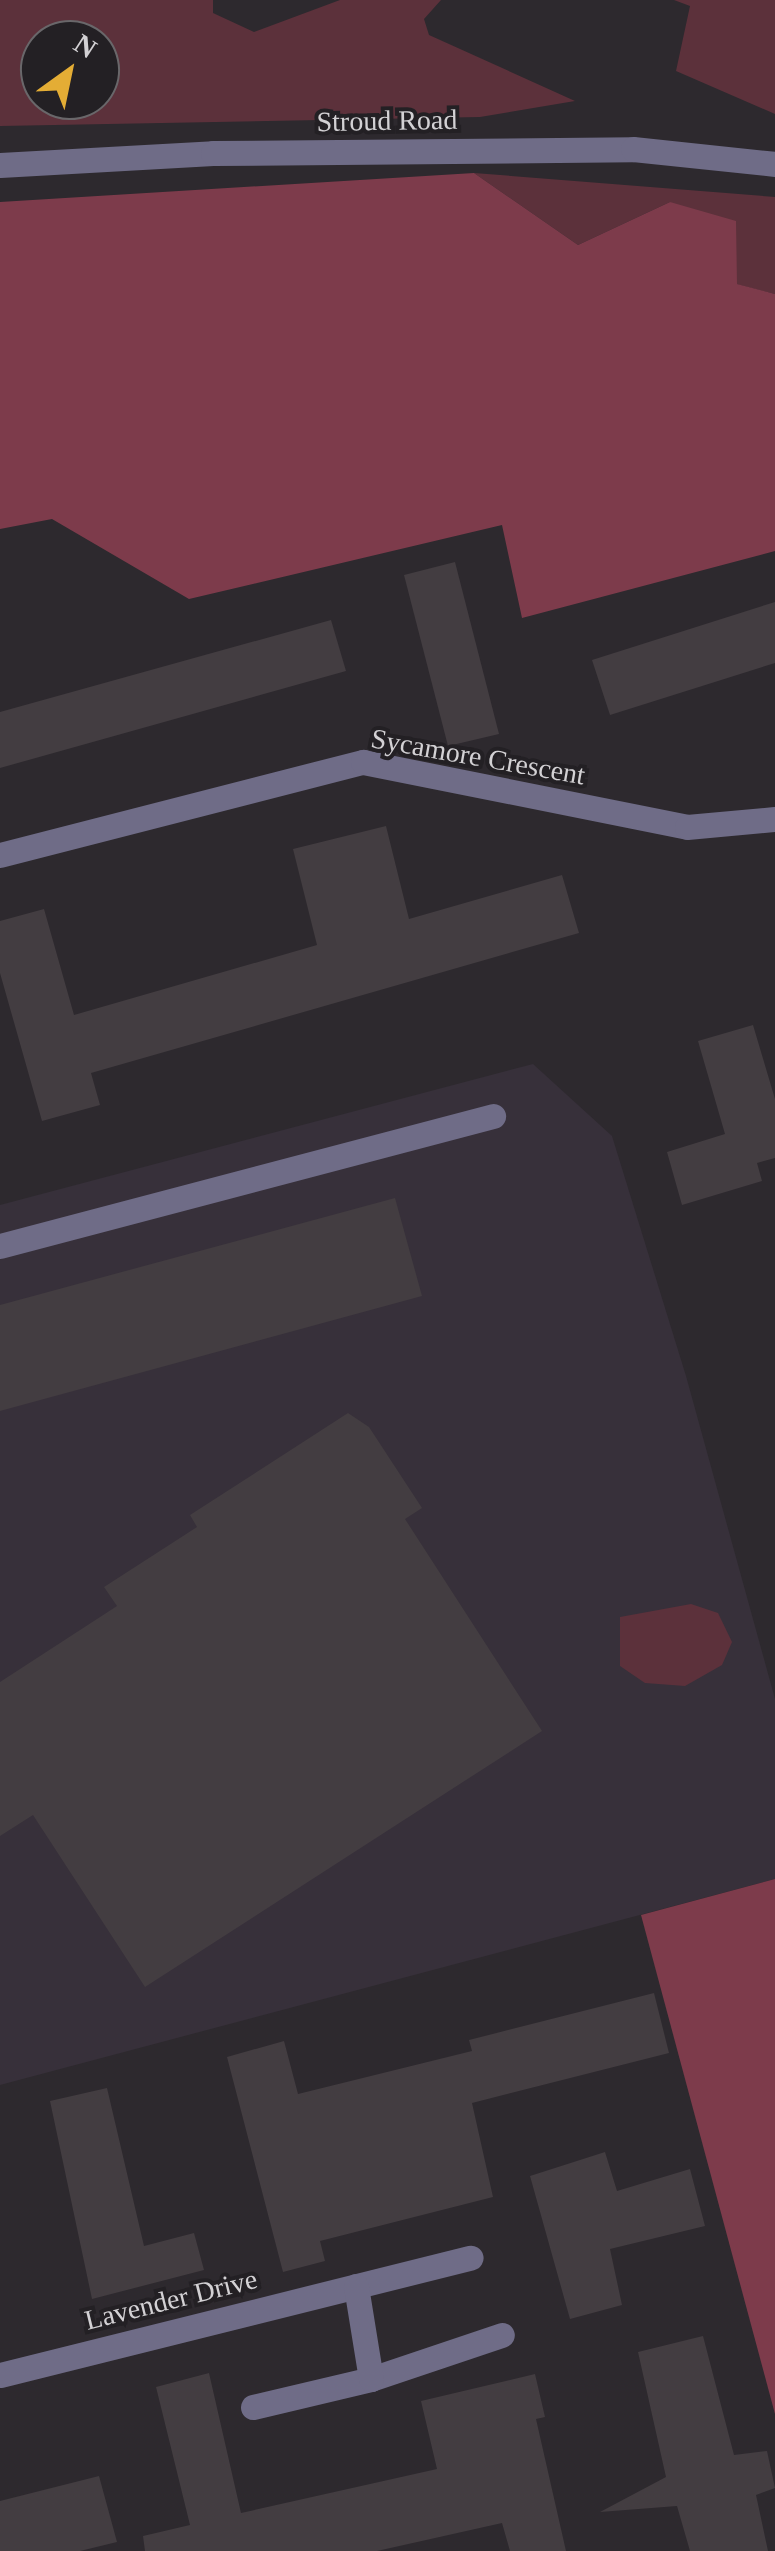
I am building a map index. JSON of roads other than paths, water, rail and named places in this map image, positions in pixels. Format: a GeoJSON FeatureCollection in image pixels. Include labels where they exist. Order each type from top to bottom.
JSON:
{"type":"FeatureCollection","features":[{"type":"Feature","properties":{"kind":"street","name":"Stroud Road"},"geometry":{"type":"LineString","coordinates":[[0,165],[213,153],[633,148],[775,164]]}},
{"type":"Feature","properties":{"kind":"street","name":"Sycamore Crescent"},"geometry":{"type":"LineString","coordinates":[[0,855],[362,762],[687,827],[775,819]]}},
{"type":"Feature","properties":{"kind":"street"},"geometry":{"type":"LineString","coordinates":[[0,1246],[493,1116]]}},
{"type":"Feature","properties":{"kind":"street","name":"Lavender Drive"},"geometry":{"type":"LineString","coordinates":[[0,2374],[471,2258]]}},
{"type":"Feature","properties":{"kind":"street"},"geometry":{"type":"LineString","coordinates":[[356,2286],[372,2379]]}},
{"type":"Feature","properties":{"kind":"street"},"geometry":{"type":"LineString","coordinates":[[253,2407],[372,2379],[502,2335]]}}]}
